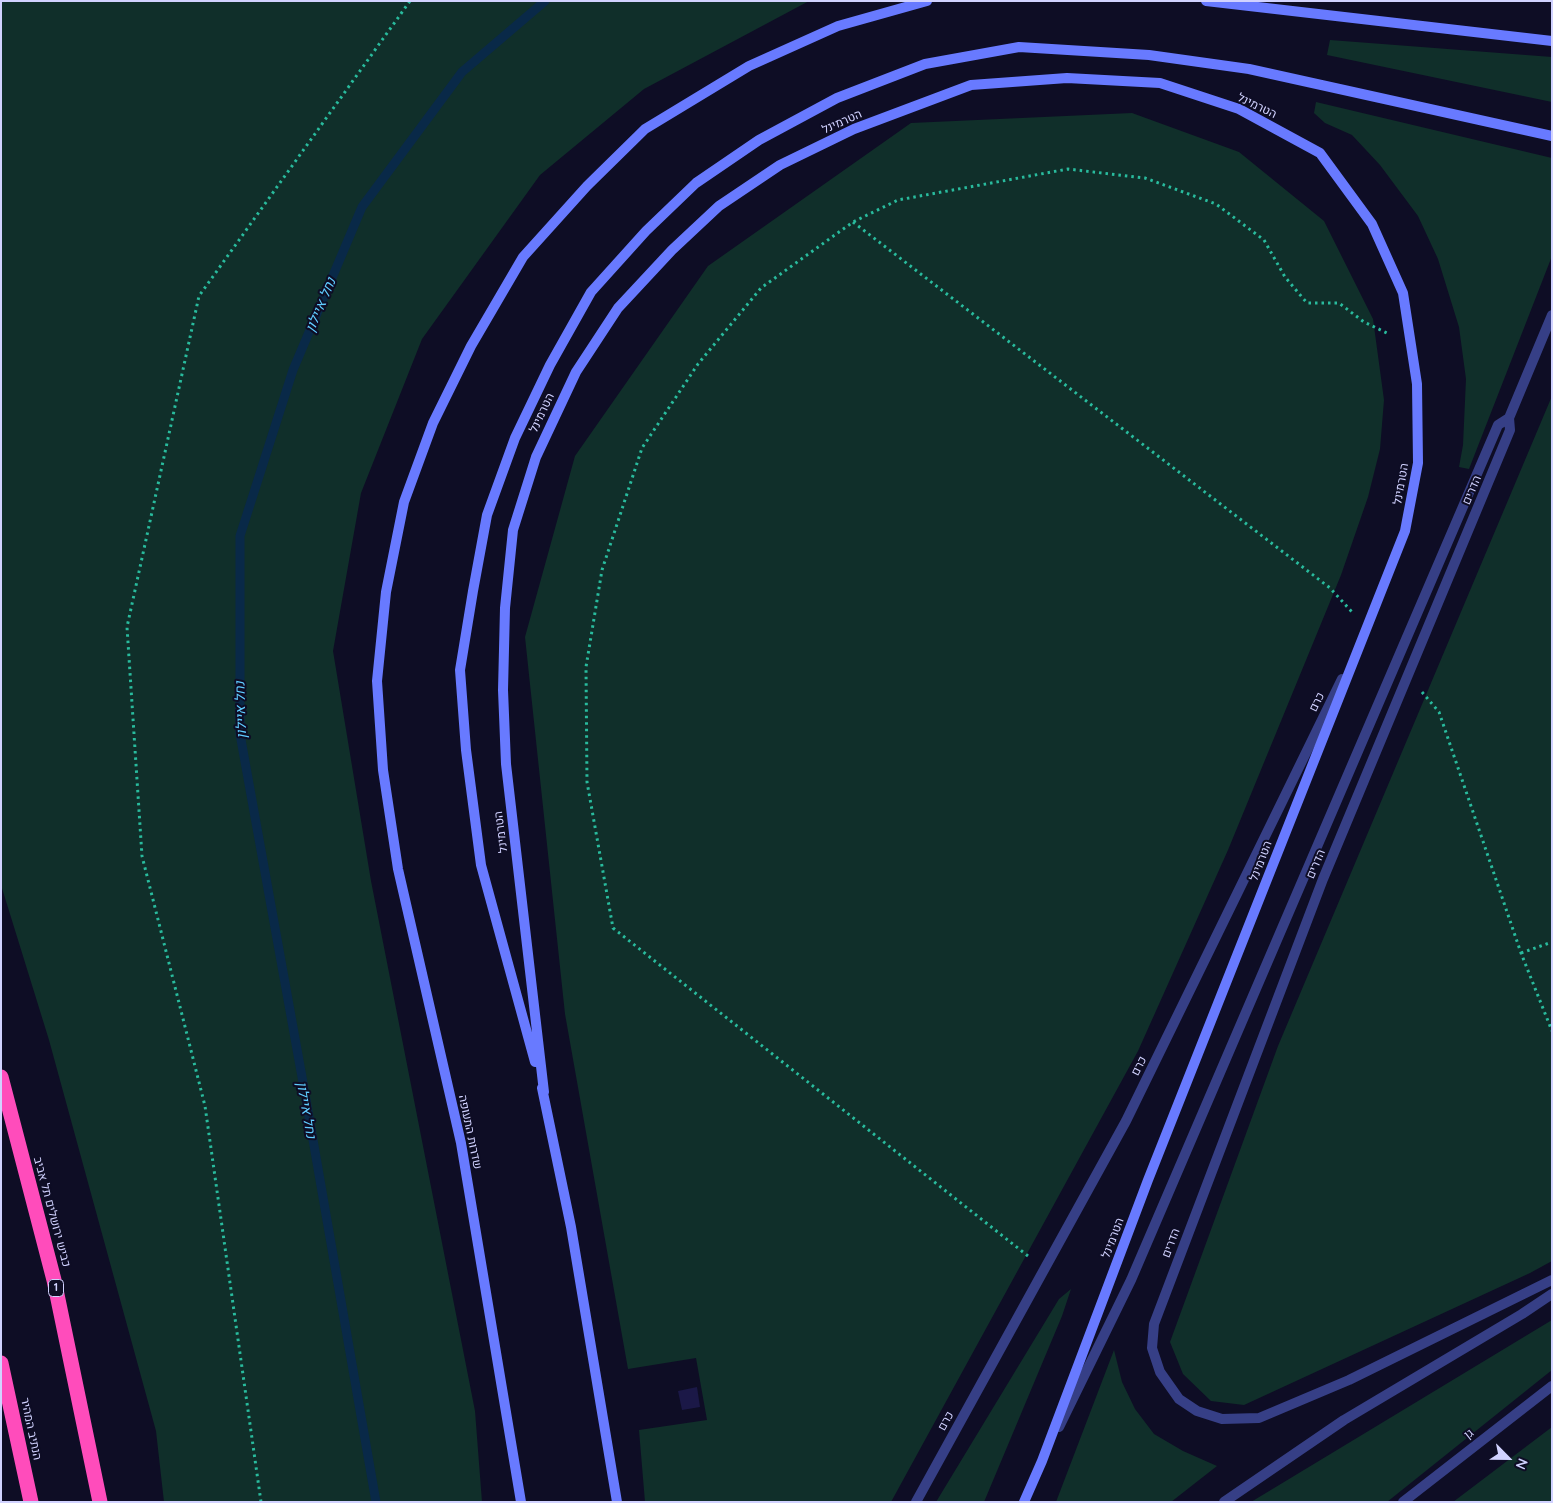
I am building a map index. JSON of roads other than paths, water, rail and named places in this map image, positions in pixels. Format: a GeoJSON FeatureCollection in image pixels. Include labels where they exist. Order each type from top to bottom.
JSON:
{"type":"FeatureCollection","features":[{"type":"Feature","properties":{"kind":"highway","name":"כביש ירושלים תל אביב"},"geometry":{"type":"LineString","coordinates":[[1,1077],[54,1280],[100,1502]]}},
{"type":"Feature","properties":{"kind":"highway","name":"הנתיב המהיר"},"geometry":{"type":"LineString","coordinates":[[1,1363],[30,1502]]}},
{"type":"Feature","properties":{"kind":"main road","name":"שדרות התעופה"},"geometry":{"type":"LineString","coordinates":[[521,1502],[461,1144],[398,869],[383,770],[377,681],[386,592],[404,502],[433,423],[471,346],[523,257],[587,186],[645,129],[749,66],[838,26],[927,1]]}},
{"type":"Feature","properties":{"kind":"main road"},"geometry":{"type":"LineString","coordinates":[[1206,1],[1552,41]]}},
{"type":"Feature","properties":{"kind":"main road"},"geometry":{"type":"LineString","coordinates":[[617,1502],[572,1227],[544,1092],[481,866],[466,750],[460,670],[487,515],[515,438],[550,365],[591,292],[646,231],[689,190],[759,140],[837,98],[925,64],[1019,47],[1149,56],[1250,69],[1552,136]]}},
{"type":"Feature","properties":{"kind":"main road","name":"הטרמינל"},"geometry":{"type":"LineString","coordinates":[[544,1092],[506,764],[503,690],[504,608],[514,530],[536,457],[576,372],[618,308],[672,250],[719,206],[780,165],[854,128],[971,86],[1067,78],[1160,83],[1239,109],[1320,153],[1372,224],[1402,293],[1417,384],[1418,464],[1405,531],[1148,1180],[1042,1461],[1024,1502]]}},
{"type":"Feature","properties":{"kind":"street","name":"הדרים"},"geometry":{"type":"LineString","coordinates":[[1552,315],[1509,418],[1510,430],[1323,879],[1154,1324],[1152,1348],[1160,1372],[1179,1399],[1197,1411],[1222,1420],[1259,1418],[1349,1380],[1552,1280]]}},
{"type":"Feature","properties":{"kind":"street","name":"הדרים"},"geometry":{"type":"LineString","coordinates":[[1042,1461],[1131,1280],[1498,425],[1509,418]]}},
{"type":"Feature","properties":{"kind":"street","name":"כרם"},"geometry":{"type":"LineString","coordinates":[[916,1502],[1134,1104],[1365,631]]}},
{"type":"Feature","properties":{"kind":"street"},"geometry":{"type":"LineString","coordinates":[[1224,1502],[1344,1420],[1552,1294]]}},
{"type":"Feature","properties":{"kind":"street","name":"גן"},"geometry":{"type":"LineString","coordinates":[[1403,1502],[1552,1386]]}},
{"type":"Feature","properties":{"kind":"waterway","name":"נחל איילון"},"geometry":{"type":"LineString","coordinates":[[376,1502],[240,734],[240,536],[293,370],[362,207],[462,72],[545,1]]}}]}
